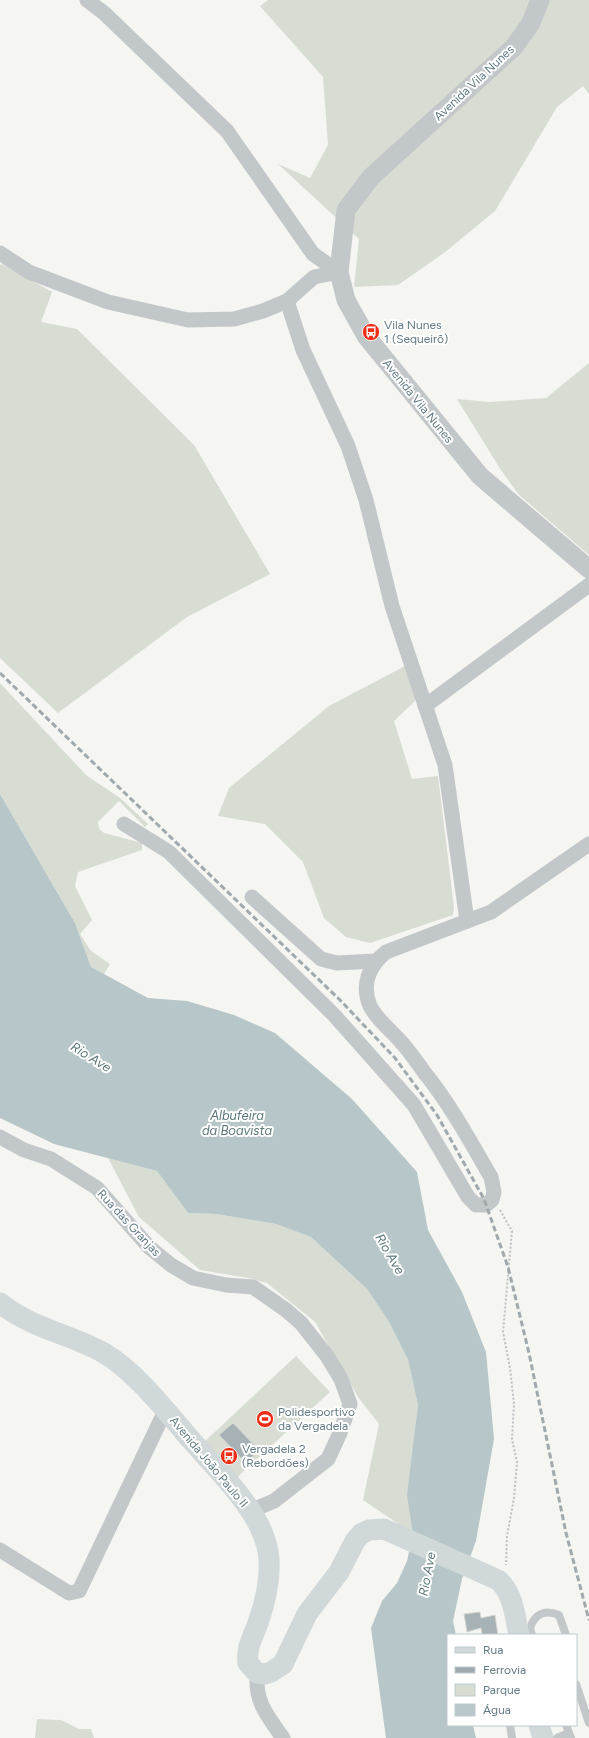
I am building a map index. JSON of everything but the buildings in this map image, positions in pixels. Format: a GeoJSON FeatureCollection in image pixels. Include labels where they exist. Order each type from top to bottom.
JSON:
{"type":"FeatureCollection","features":[{"type":"Feature","properties":{"kind":"main road","name":"Avenida João Paulo II"},"geometry":{"type":"LineString","coordinates":[[0,1303],[40,1326],[104,1353],[131,1374],[166,1411],[229,1483],[250,1511],[264,1536],[269,1566],[264,1604],[247,1648],[248,1663],[257,1673]]}},
{"type":"Feature","properties":{"kind":"main road"},"geometry":{"type":"LineString","coordinates":[[257,1673],[265,1674],[271,1672],[283,1664],[307,1614],[336,1577],[355,1541],[361,1534],[369,1530],[384,1529],[493,1577],[505,1586],[512,1605],[519,1634]]}},
{"type":"Feature","properties":{"kind":"main road"},"geometry":{"type":"LineString","coordinates":[[539,1726],[543,1738]]}},
{"type":"Feature","properties":{"kind":"street"},"geometry":{"type":"LineString","coordinates":[[87,0],[104,13],[227,131],[313,254],[339,272]]}},
{"type":"Feature","properties":{"kind":"street","name":"Avenida Vila Nunes"},"geometry":{"type":"LineString","coordinates":[[540,0],[531,24],[514,47],[371,177],[346,210],[339,272],[346,300],[366,336],[480,476],[589,569]]}},
{"type":"Feature","properties":{"kind":"street"},"geometry":{"type":"LineString","coordinates":[[0,253],[29,272],[108,302],[188,320],[234,319],[263,312],[287,300],[314,277],[339,272]]}},
{"type":"Feature","properties":{"kind":"street"},"geometry":{"type":"LineString","coordinates":[[287,300],[303,350],[348,446],[366,500],[392,606],[445,765],[467,921]]}},
{"type":"Feature","properties":{"kind":"street"},"geometry":{"type":"LineString","coordinates":[[425,706],[589,585]]}},
{"type":"Feature","properties":{"kind":"street"},"geometry":{"type":"LineString","coordinates":[[124,824],[169,852],[334,1015],[414,1105],[468,1198],[476,1205],[486,1205],[492,1200],[494,1192],[491,1177],[441,1093],[401,1042],[370,1006],[367,991],[368,973],[375,961],[386,952],[491,912],[589,844]]}},
{"type":"Feature","properties":{"kind":"street"},"geometry":{"type":"LineString","coordinates":[[252,897],[321,959],[337,963],[375,961]]}},
{"type":"Feature","properties":{"kind":"street","name":"Rua das Granjas"},"geometry":{"type":"LineString","coordinates":[[0,1137],[24,1150],[51,1159],[97,1188],[149,1247],[171,1265],[193,1278],[253,1287],[286,1310],[301,1323],[327,1356],[341,1379],[350,1404],[340,1433],[328,1459],[274,1501],[250,1511]]}},
{"type":"Feature","properties":{"kind":"street"},"geometry":{"type":"LineString","coordinates":[[0,1550],[69,1593],[79,1591],[166,1411]]}},
{"type":"Feature","properties":{"kind":"street"},"geometry":{"type":"LineString","coordinates":[[257,1673],[256,1688],[263,1709],[284,1738]]}},
{"type":"Feature","properties":{"kind":"lane"},"geometry":{"type":"LineString","coordinates":[[532,1634],[530,1628],[536,1616],[543,1612],[552,1612],[559,1615],[566,1634]]}},
{"type":"Feature","properties":{"kind":"lane"},"geometry":{"type":"LineString","coordinates":[[577,1687],[589,1723]]}},
{"type":"Feature","properties":{"kind":"lane"},"geometry":{"type":"LineString","coordinates":[[510,1726],[512,1738]]}},
{"type":"Feature","properties":{"kind":"lane"},"geometry":{"type":"LineString","coordinates":[[557,1738],[569,1732]]}},
{"type":"Feature","properties":{"kind":"path"},"geometry":{"type":"LineString","coordinates":[[494,1192],[501,1211],[512,1230],[503,1332],[510,1368],[514,1404],[512,1439],[518,1462],[514,1498],[507,1536],[505,1586]]}},
{"type":"Feature","properties":{"kind":"green space"},"geometry":{"type":"Polygon","coordinates":[[[268,0],[589,0],[589,94],[583,86],[557,107],[495,211],[444,253],[398,285],[354,287],[359,239],[278,164],[310,178],[328,145],[323,77],[260,6],[268,0]]]}},
{"type":"Feature","properties":{"kind":"green space"},"geometry":{"type":"Polygon","coordinates":[[[2,264],[52,292],[41,322],[77,329],[194,445],[270,574],[187,617],[58,713],[0,658],[0,265],[2,264]]]}},
{"type":"Feature","properties":{"kind":"green space"},"geometry":{"type":"Polygon","coordinates":[[[589,363],[589,555],[518,494],[499,467],[457,399],[490,402],[546,398],[589,363]]]}},
{"type":"Feature","properties":{"kind":"green space"},"geometry":{"type":"Polygon","coordinates":[[[405,666],[417,699],[394,721],[412,779],[438,776],[454,907],[453,915],[370,943],[346,937],[324,918],[303,862],[265,824],[218,816],[229,788],[329,706],[405,666]]]}},
{"type":"Feature","properties":{"kind":"green space"},"geometry":{"type":"Polygon","coordinates":[[[0,683],[86,775],[120,798],[148,824],[145,827],[119,801],[98,822],[99,829],[104,833],[142,843],[142,850],[78,872],[75,886],[92,920],[80,934],[91,951],[110,964],[104,974],[91,967],[75,923],[0,794],[0,683]]]}},
{"type":"Feature","properties":{"kind":"green space"},"geometry":{"type":"Polygon","coordinates":[[[108,1158],[157,1171],[188,1213],[216,1214],[276,1224],[311,1237],[367,1289],[389,1322],[408,1360],[418,1405],[414,1443],[413,1534],[363,1500],[379,1424],[358,1397],[315,1322],[267,1283],[248,1278],[200,1270],[139,1217],[108,1158]]]}},
{"type":"Feature","properties":{"kind":"green space","name":"Polidesportivo da Vergadela"},"geometry":{"type":"Polygon","coordinates":[[[296,1356],[330,1392],[233,1481],[201,1445],[296,1356]]]}},
{"type":"Feature","properties":{"kind":"green space"},"geometry":{"type":"Polygon","coordinates":[[[37,1719],[61,1720],[79,1729],[91,1729],[94,1738],[35,1738],[37,1719]]]}},
{"type":"Feature","properties":{"kind":"water","name":"Albufeira da Boavista"},"geometry":{"type":"Polygon","coordinates":[[[0,794],[75,923],[91,967],[148,998],[187,1001],[234,1015],[275,1033],[352,1099],[417,1172],[428,1230],[462,1292],[486,1352],[494,1439],[476,1541],[462,1579],[453,1621],[456,1634],[447,1634],[447,1726],[473,1726],[476,1738],[386,1738],[371,1628],[382,1601],[397,1583],[407,1561],[413,1534],[407,1495],[418,1405],[408,1360],[389,1322],[367,1289],[311,1237],[276,1224],[216,1214],[188,1213],[157,1171],[54,1144],[0,1118],[0,794]]]}},
{"type":"Feature","properties":{"kind":"railway"},"geometry":{"type":"LineString","coordinates":[[0,673],[340,1000],[395,1058],[437,1115],[484,1199],[508,1267],[529,1353],[566,1533],[589,1620]]}},
{"type":"Feature","properties":{"kind":"place","name":"Vila Nunes 1 (Sequeirô)"},"geometry":{"type":"Point","coordinates":[371,332]}},
{"type":"Feature","properties":{"kind":"place","name":"Polidesportivo da Vergadela"},"geometry":{"type":"Point","coordinates":[265,1419]}},
{"type":"Feature","properties":{"kind":"place","name":"Vergadela 2 (Rebordões)"},"geometry":{"type":"Point","coordinates":[229,1456]}},
{"type":"Feature","properties":{"kind":"water label","name":"Rio Ave"},"geometry":{"type":"Point","coordinates":[91,1057]}},
{"type":"Feature","properties":{"kind":"water label","name":"Rio Ave"},"geometry":{"type":"Point","coordinates":[390,1254]}},
{"type":"Feature","properties":{"kind":"water label","name":"Rio Ave"},"geometry":{"type":"Point","coordinates":[427,1574]}}]}
